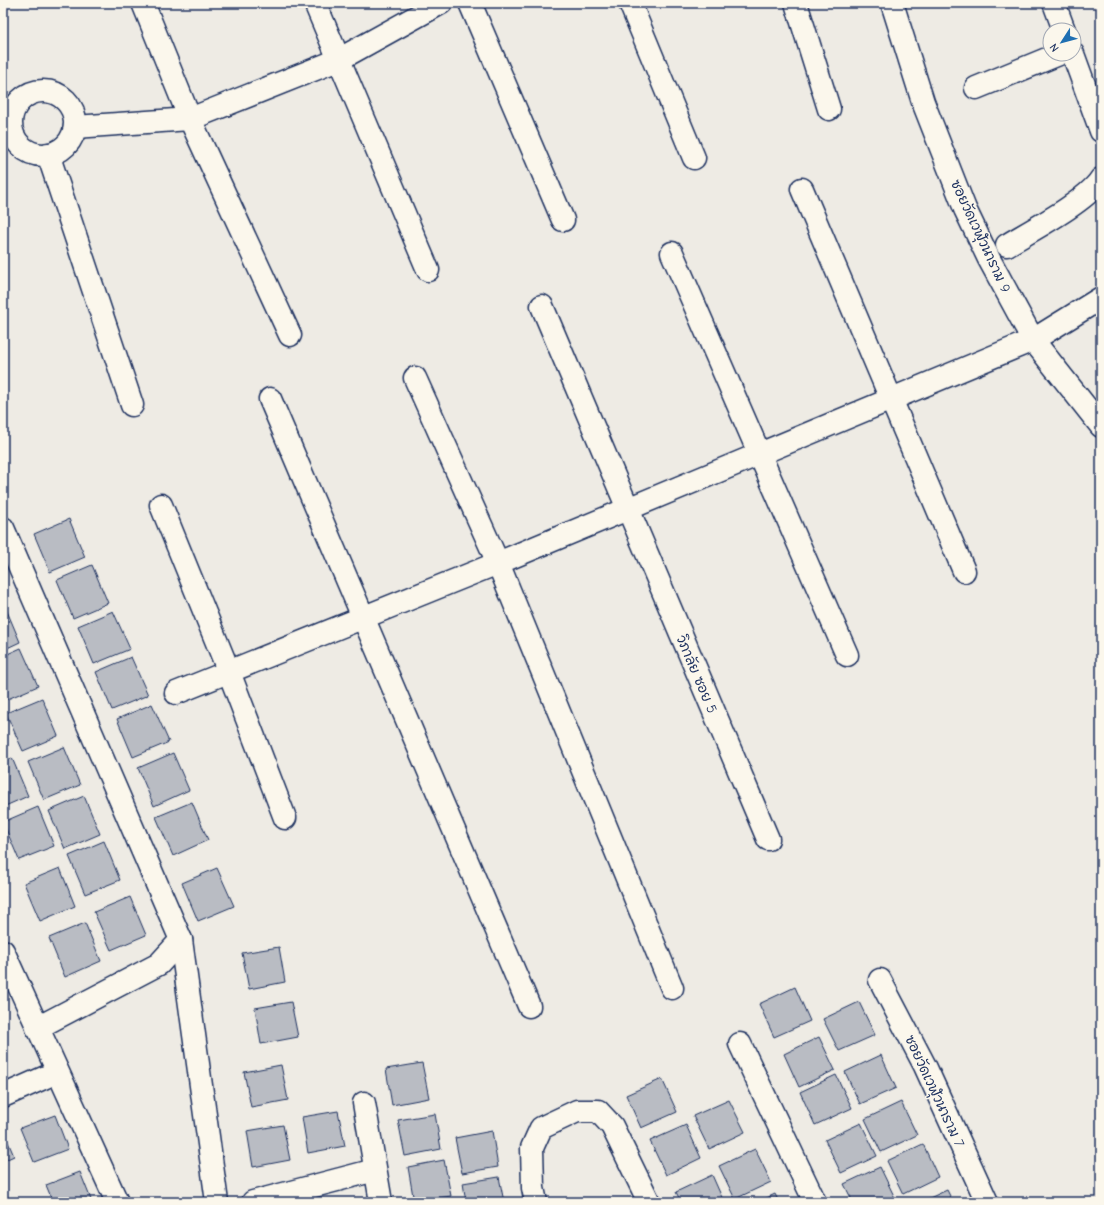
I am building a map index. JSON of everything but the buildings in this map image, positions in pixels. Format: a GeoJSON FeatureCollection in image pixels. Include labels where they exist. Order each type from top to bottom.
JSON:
{"type":"FeatureCollection","features":[{"type":"Feature","properties":{"kind":"street"},"geometry":{"type":"LineString","coordinates":[[143,3],[190,119],[290,335]]}},
{"type":"Feature","properties":{"kind":"street"},"geometry":{"type":"LineString","coordinates":[[316,3],[338,60],[428,270]]}},
{"type":"Feature","properties":{"kind":"street"},"geometry":{"type":"LineString","coordinates":[[75,127],[190,119],[338,60],[442,3]]}},
{"type":"Feature","properties":{"kind":"street"},"geometry":{"type":"LineString","coordinates":[[470,3],[563,220]]}},
{"type":"Feature","properties":{"kind":"street"},"geometry":{"type":"LineString","coordinates":[[630,3],[694,158]]}},
{"type":"Feature","properties":{"kind":"street"},"geometry":{"type":"LineString","coordinates":[[796,3],[829,109]]}},
{"type":"Feature","properties":{"kind":"street","name":"ซอยวัดเวฬุวนาราม 9"},"geometry":{"type":"LineString","coordinates":[[892,3],[923,102],[965,209],[989,259],[1033,340],[1101,426]]}},
{"type":"Feature","properties":{"kind":"street"},"geometry":{"type":"LineString","coordinates":[[1054,3],[1061,22]]}},
{"type":"Feature","properties":{"kind":"street"},"geometry":{"type":"LineString","coordinates":[[976,88],[1042,61]]}},
{"type":"Feature","properties":{"kind":"street"},"geometry":{"type":"LineString","coordinates":[[1076,62],[1101,131]]}},
{"type":"Feature","properties":{"kind":"street"},"geometry":{"type":"LineString","coordinates":[[38,91],[47,91],[57,94],[65,100],[71,108],[75,127],[72,137],[66,145],[58,151],[48,154],[29,151],[9,136],[12,128],[14,109],[12,99],[38,91]]}},
{"type":"Feature","properties":{"kind":"street"},"geometry":{"type":"LineString","coordinates":[[48,154],[132,405]]}},
{"type":"Feature","properties":{"kind":"street"},"geometry":{"type":"LineString","coordinates":[[1007,245],[1080,200],[1098,184],[1101,179]]}},
{"type":"Feature","properties":{"kind":"street"},"geometry":{"type":"LineString","coordinates":[[802,189],[964,571]]}},
{"type":"Feature","properties":{"kind":"street"},"geometry":{"type":"LineString","coordinates":[[672,253],[847,655]]}},
{"type":"Feature","properties":{"kind":"street"},"geometry":{"type":"LineString","coordinates":[[176,693],[365,618],[1033,340],[1101,298]]}},
{"type":"Feature","properties":{"kind":"street","name":"วิภาลัย ซอย 5"},"geometry":{"type":"LineString","coordinates":[[542,306],[768,839]]}},
{"type":"Feature","properties":{"kind":"street"},"geometry":{"type":"LineString","coordinates":[[415,378],[498,563],[672,988]]}},
{"type":"Feature","properties":{"kind":"street"},"geometry":{"type":"LineString","coordinates":[[270,399],[365,618],[529,1006]]}},
{"type":"Feature","properties":{"kind":"street"},"geometry":{"type":"LineString","coordinates":[[160,505],[229,672],[285,818]]}},
{"type":"Feature","properties":{"kind":"street"},"geometry":{"type":"LineString","coordinates":[[3,528],[181,940],[217,1202]]}},
{"type":"Feature","properties":{"kind":"street"},"geometry":{"type":"LineString","coordinates":[[37,1028],[159,964],[181,940]]}},
{"type":"Feature","properties":{"kind":"street"},"geometry":{"type":"LineString","coordinates":[[3,951],[116,1202]]}},
{"type":"Feature","properties":{"kind":"street","name":"ซอยวัดเวฬุวนาราม 7"},"geometry":{"type":"LineString","coordinates":[[880,980],[925,1066],[987,1202]]}},
{"type":"Feature","properties":{"kind":"street"},"geometry":{"type":"LineString","coordinates":[[740,1044],[815,1202]]}},
{"type":"Feature","properties":{"kind":"street"},"geometry":{"type":"LineString","coordinates":[[3,1096],[57,1072]]}},
{"type":"Feature","properties":{"kind":"street"},"geometry":{"type":"LineString","coordinates":[[364,1102],[381,1202]]}},
{"type":"Feature","properties":{"kind":"street"},"geometry":{"type":"LineString","coordinates":[[536,1202],[533,1188],[532,1148],[541,1128],[577,1111],[598,1111],[612,1126],[649,1202]]}},
{"type":"Feature","properties":{"kind":"street"},"geometry":{"type":"LineString","coordinates":[[253,1202],[375,1170]]}}]}
